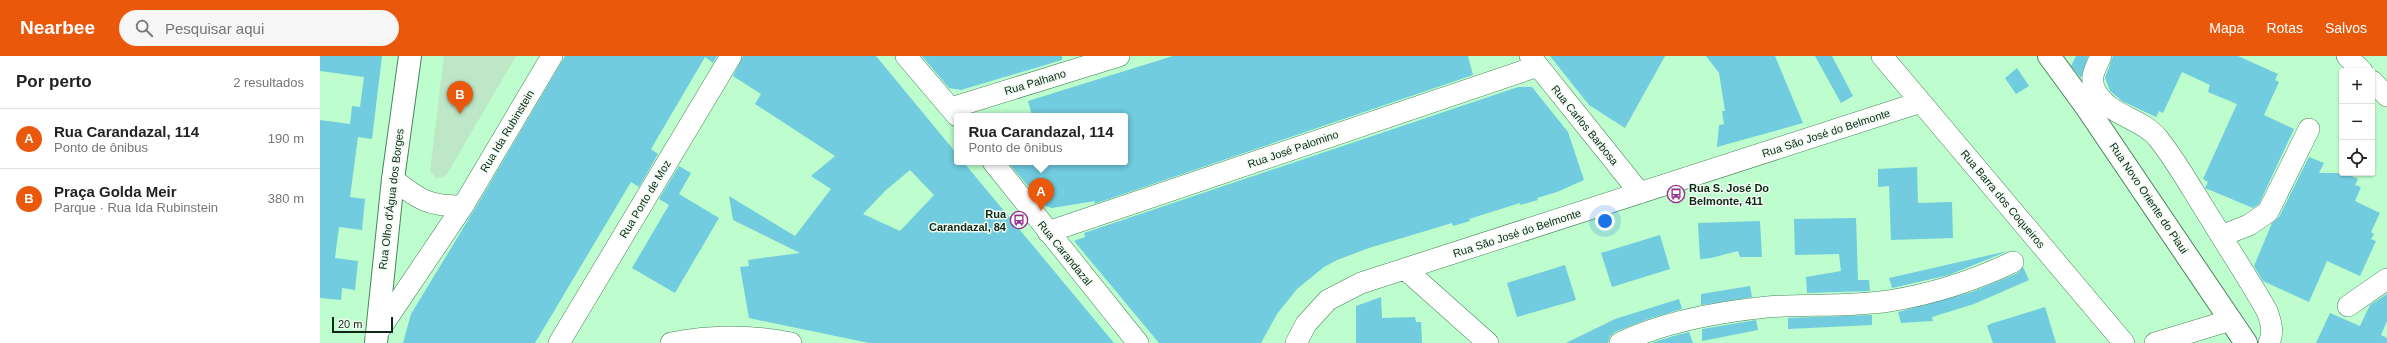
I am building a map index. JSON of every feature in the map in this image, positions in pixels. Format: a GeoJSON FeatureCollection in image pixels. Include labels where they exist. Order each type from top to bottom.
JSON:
{"type":"FeatureCollection","features":[{"type":"Feature","properties":{"kind":"street","name":"Rua Olho d'Água dos Borges"},"geometry":{"type":"LineString","coordinates":[[376,339],[393,180],[410,56]]}},
{"type":"Feature","properties":{"kind":"street","name":"Rua Ida Rubinstein"},"geometry":{"type":"LineString","coordinates":[[376,339],[462,206],[552,56]]}},
{"type":"Feature","properties":{"kind":"street","name":"Rua Porto de Moz"},"geometry":{"type":"LineString","coordinates":[[559,343],[731,56]]}},
{"type":"Feature","properties":{"kind":"street"},"geometry":{"type":"LineString","coordinates":[[906,56],[954,112]]}},
{"type":"Feature","properties":{"kind":"street","name":"Rua Palhano"},"geometry":{"type":"LineString","coordinates":[[954,112],[1119,56]]}},
{"type":"Feature","properties":{"kind":"street","name":"Rua Barra dos Coqueiros"},"geometry":{"type":"LineString","coordinates":[[1882,56],[2124,343]]}},
{"type":"Feature","properties":{"kind":"street"},"geometry":{"type":"LineString","coordinates":[[2101,56],[2093,74],[2092,82],[2096,91],[2104,103],[2156,136],[2184,176],[2268,311],[2272,324],[2272,336],[2269,343]]}},
{"type":"Feature","properties":{"kind":"street"},"geometry":{"type":"LineString","coordinates":[[2347,56],[2359,68]]}},
{"type":"Feature","properties":{"kind":"street","name":"Rua Novo Oriente do Piaui"},"geometry":{"type":"LineString","coordinates":[[2051,57],[2246,343]]}},
{"type":"Feature","properties":{"kind":"street","name":"Rua Carlos Barbosa"},"geometry":{"type":"LineString","coordinates":[[1534,61],[1640,193]]}},
{"type":"Feature","properties":{"kind":"street","name":"Rua José Palomino"},"geometry":{"type":"LineString","coordinates":[[1048,232],[1534,61]]}},
{"type":"Feature","properties":{"kind":"street"},"geometry":{"type":"LineString","coordinates":[[2375,84],[2387,96]]}},
{"type":"Feature","properties":{"kind":"street","name":"Rua São José do Belmonte"},"geometry":{"type":"LineString","coordinates":[[1296,343],[1306,324],[1328,300],[1361,283],[1921,102]]}},
{"type":"Feature","properties":{"kind":"street"},"geometry":{"type":"LineString","coordinates":[[2221,236],[2249,225],[2268,212],[2310,130]]}},
{"type":"Feature","properties":{"kind":"street","name":"Rua Carandazal"},"geometry":{"type":"LineString","coordinates":[[995,165],[1138,343]]}},
{"type":"Feature","properties":{"kind":"street"},"geometry":{"type":"LineString","coordinates":[[393,180],[421,201],[441,206],[462,206]]}},
{"type":"Feature","properties":{"kind":"street"},"geometry":{"type":"LineString","coordinates":[[1620,343],[1637,335],[1692,318],[1767,307],[1888,301],[1937,292],[1982,277],[2013,262]]}},
{"type":"Feature","properties":{"kind":"street"},"geometry":{"type":"LineString","coordinates":[[1405,269],[1488,343]]}},
{"type":"Feature","properties":{"kind":"street"},"geometry":{"type":"LineString","coordinates":[[2348,306],[2387,279]]}},
{"type":"Feature","properties":{"kind":"street"},"geometry":{"type":"LineString","coordinates":[[2155,343],[2231,320]]}},
{"type":"Feature","properties":{"kind":"street"},"geometry":{"type":"LineString","coordinates":[[671,343],[730,336],[767,338],[791,343]]}},
{"type":"Feature","properties":{"kind":"green space"},"geometry":{"type":"Polygon","coordinates":[[[444,56],[516,56],[447,174],[443,177],[436,178],[430,171],[444,56]]]}},
{"type":"Feature","properties":{"kind":"building"},"geometry":{"type":"Polygon","coordinates":[[[320,56],[382,56],[372,139],[358,137],[350,197],[365,199],[362,230],[339,227],[335,258],[358,261],[355,290],[342,288],[341,300],[320,298],[320,120],[350,124],[352,106],[360,107],[364,77],[320,71],[320,56]]]}},
{"type":"Feature","properties":{"kind":"building"},"geometry":{"type":"Polygon","coordinates":[[[565,56],[717,56],[713,63],[705,57],[651,149],[658,154],[639,187],[631,182],[535,343],[403,343],[411,314],[565,56]]]}},
{"type":"Feature","properties":{"kind":"building"},"geometry":{"type":"Polygon","coordinates":[[[743,56],[876,56],[954,150],[954,165],[966,165],[1114,343],[869,343],[749,318],[740,267],[749,266],[748,260],[800,253],[733,220],[729,196],[795,236],[831,189],[811,176],[835,156],[755,104],[761,94],[733,76],[743,56]],[[910,170],[885,191],[863,214],[900,231],[934,195],[910,170]]]}},
{"type":"Feature","properties":{"kind":"building"},"geometry":{"type":"Polygon","coordinates":[[[922,56],[1062,56],[1062,60],[961,90],[949,88],[922,56]]]}},
{"type":"Feature","properties":{"kind":"building"},"geometry":{"type":"Polygon","coordinates":[[[1173,56],[1468,56],[1473,75],[1094,204],[1095,201],[1052,208],[1045,206],[1011,165],[1128,165],[1128,113],[1031,113],[1028,101],[1173,56]]]}},
{"type":"Feature","properties":{"kind":"building"},"geometry":{"type":"Polygon","coordinates":[[[1550,56],[1665,56],[1625,128],[1589,105],[1550,56]]]}},
{"type":"Feature","properties":{"kind":"building"},"geometry":{"type":"Polygon","coordinates":[[[1706,56],[1775,56],[1803,123],[1717,147],[1719,125],[1724,124],[1722,111],[1725,111],[1719,73],[1706,56]]]}},
{"type":"Feature","properties":{"kind":"building"},"geometry":{"type":"Polygon","coordinates":[[[1815,56],[1832,56],[1853,96],[1841,103],[1815,56]]]}},
{"type":"Feature","properties":{"kind":"building"},"geometry":{"type":"Polygon","coordinates":[[[2076,56],[2088,56],[2081,78],[2071,66],[2076,56]]]}},
{"type":"Feature","properties":{"kind":"building"},"geometry":{"type":"Polygon","coordinates":[[[2113,56],[2238,56],[2278,74],[2275,80],[2279,82],[2264,115],[2294,129],[2259,204],[2253,208],[2205,188],[2208,182],[2203,179],[2237,104],[2208,92],[2210,85],[2182,72],[2163,113],[2159,111],[2156,117],[2122,101],[2110,91],[2105,78],[2113,56]]]}},
{"type":"Feature","properties":{"kind":"building"},"geometry":{"type":"Polygon","coordinates":[[[2017,68],[2029,86],[2016,94],[2005,78],[2017,68]]]}},
{"type":"Feature","properties":{"kind":"building"},"geometry":{"type":"Polygon","coordinates":[[[1518,87],[1532,87],[1568,132],[1584,180],[1557,192],[1537,198],[1538,200],[1520,205],[1520,203],[1469,219],[1470,221],[1453,226],[1452,223],[1369,248],[1337,260],[1324,267],[1297,289],[1277,314],[1261,343],[1159,343],[1074,241],[1085,237],[1084,233],[1518,87]]]}},
{"type":"Feature","properties":{"kind":"building"},"geometry":{"type":"Polygon","coordinates":[[[2309,157],[2324,163],[2319,173],[2339,173],[2339,176],[2352,176],[2358,179],[2355,185],[2361,187],[2355,201],[2380,213],[2371,232],[2374,234],[2371,239],[2376,241],[2360,276],[2327,261],[2309,302],[2263,281],[2254,266],[2272,223],[2279,217],[2309,157]]]}},
{"type":"Feature","properties":{"kind":"building"},"geometry":{"type":"Polygon","coordinates":[[[679,166],[691,173],[679,194],[719,218],[675,293],[632,268],[669,205],[659,199],[679,166]]]}},
{"type":"Feature","properties":{"kind":"building"},"geometry":{"type":"Polygon","coordinates":[[[1917,167],[1918,203],[1952,202],[1953,238],[1891,240],[1889,186],[1878,187],[1878,169],[1917,167]]]}},
{"type":"Feature","properties":{"kind":"building"},"geometry":{"type":"Polygon","coordinates":[[[1856,218],[1858,280],[1869,280],[1870,291],[1807,293],[1806,277],[1841,271],[1839,254],[1795,255],[1794,219],[1856,218]]]}},
{"type":"Feature","properties":{"kind":"building"},"geometry":{"type":"Polygon","coordinates":[[[1760,221],[1762,257],[1740,257],[1738,251],[1711,258],[1700,259],[1698,223],[1760,221]]]}},
{"type":"Feature","properties":{"kind":"building"},"geometry":{"type":"Polygon","coordinates":[[[1660,235],[1670,269],[1612,287],[1601,253],[1660,235]]]}},
{"type":"Feature","properties":{"kind":"building"},"geometry":{"type":"Polygon","coordinates":[[[2008,251],[1949,275],[1892,288],[1889,278],[2008,251]]]}},
{"type":"Feature","properties":{"kind":"building"},"geometry":{"type":"Polygon","coordinates":[[[1565,265],[1576,300],[1517,317],[1507,283],[1565,265]]]}},
{"type":"Feature","properties":{"kind":"building"},"geometry":{"type":"Polygon","coordinates":[[[2023,267],[2029,280],[1974,304],[1932,317],[1933,321],[1901,323],[1898,312],[1972,292],[2018,273],[2023,267]]]}},
{"type":"Feature","properties":{"kind":"building"},"geometry":{"type":"Polygon","coordinates":[[[1750,286],[1752,297],[1701,305],[1701,294],[1750,286]]]}},
{"type":"Feature","properties":{"kind":"building"},"geometry":{"type":"Polygon","coordinates":[[[2387,294],[2387,321],[2381,335],[2387,338],[2387,343],[2316,343],[2330,313],[2360,326],[2370,305],[2387,294]]]}},
{"type":"Feature","properties":{"kind":"building"},"geometry":{"type":"Polygon","coordinates":[[[1381,297],[1382,318],[1415,317],[1416,322],[1421,322],[1422,343],[1356,343],[1356,306],[1381,297]]]}},
{"type":"Feature","properties":{"kind":"building"},"geometry":{"type":"Polygon","coordinates":[[[1679,299],[1682,309],[1651,318],[1615,332],[1610,336],[1608,343],[1566,343],[1615,319],[1679,299]]]}},
{"type":"Feature","properties":{"kind":"building"},"geometry":{"type":"Polygon","coordinates":[[[2045,307],[2056,343],[1993,343],[1987,326],[2045,307]]]}},
{"type":"Feature","properties":{"kind":"building"},"geometry":{"type":"Polygon","coordinates":[[[1872,315],[1872,325],[1788,329],[1788,318],[1872,315]]]}},
{"type":"Feature","properties":{"kind":"building"},"geometry":{"type":"Polygon","coordinates":[[[1756,320],[1758,330],[1702,341],[1702,329],[1756,320]]]}},
{"type":"Feature","properties":{"kind":"building"},"geometry":{"type":"Polygon","coordinates":[[[1689,332],[1693,343],[1651,343],[1677,335],[1689,332]]]}},
{"type":"Feature","properties":{"kind":"place","name":"Praça Golda Meir"},"geometry":{"type":"Point","coordinates":[460,114]}},
{"type":"Feature","properties":{"kind":"place","name":"Rua S. José Do Belmonte, 411"},"geometry":{"type":"Point","coordinates":[1676,194]}},
{"type":"Feature","properties":{"kind":"place","name":"Rua Carandazal, 114"},"geometry":{"type":"Point","coordinates":[1041,211]}},
{"type":"Feature","properties":{"kind":"place","name":"Rua Carandazal, 84"},"geometry":{"type":"Point","coordinates":[1019,220]}}]}
